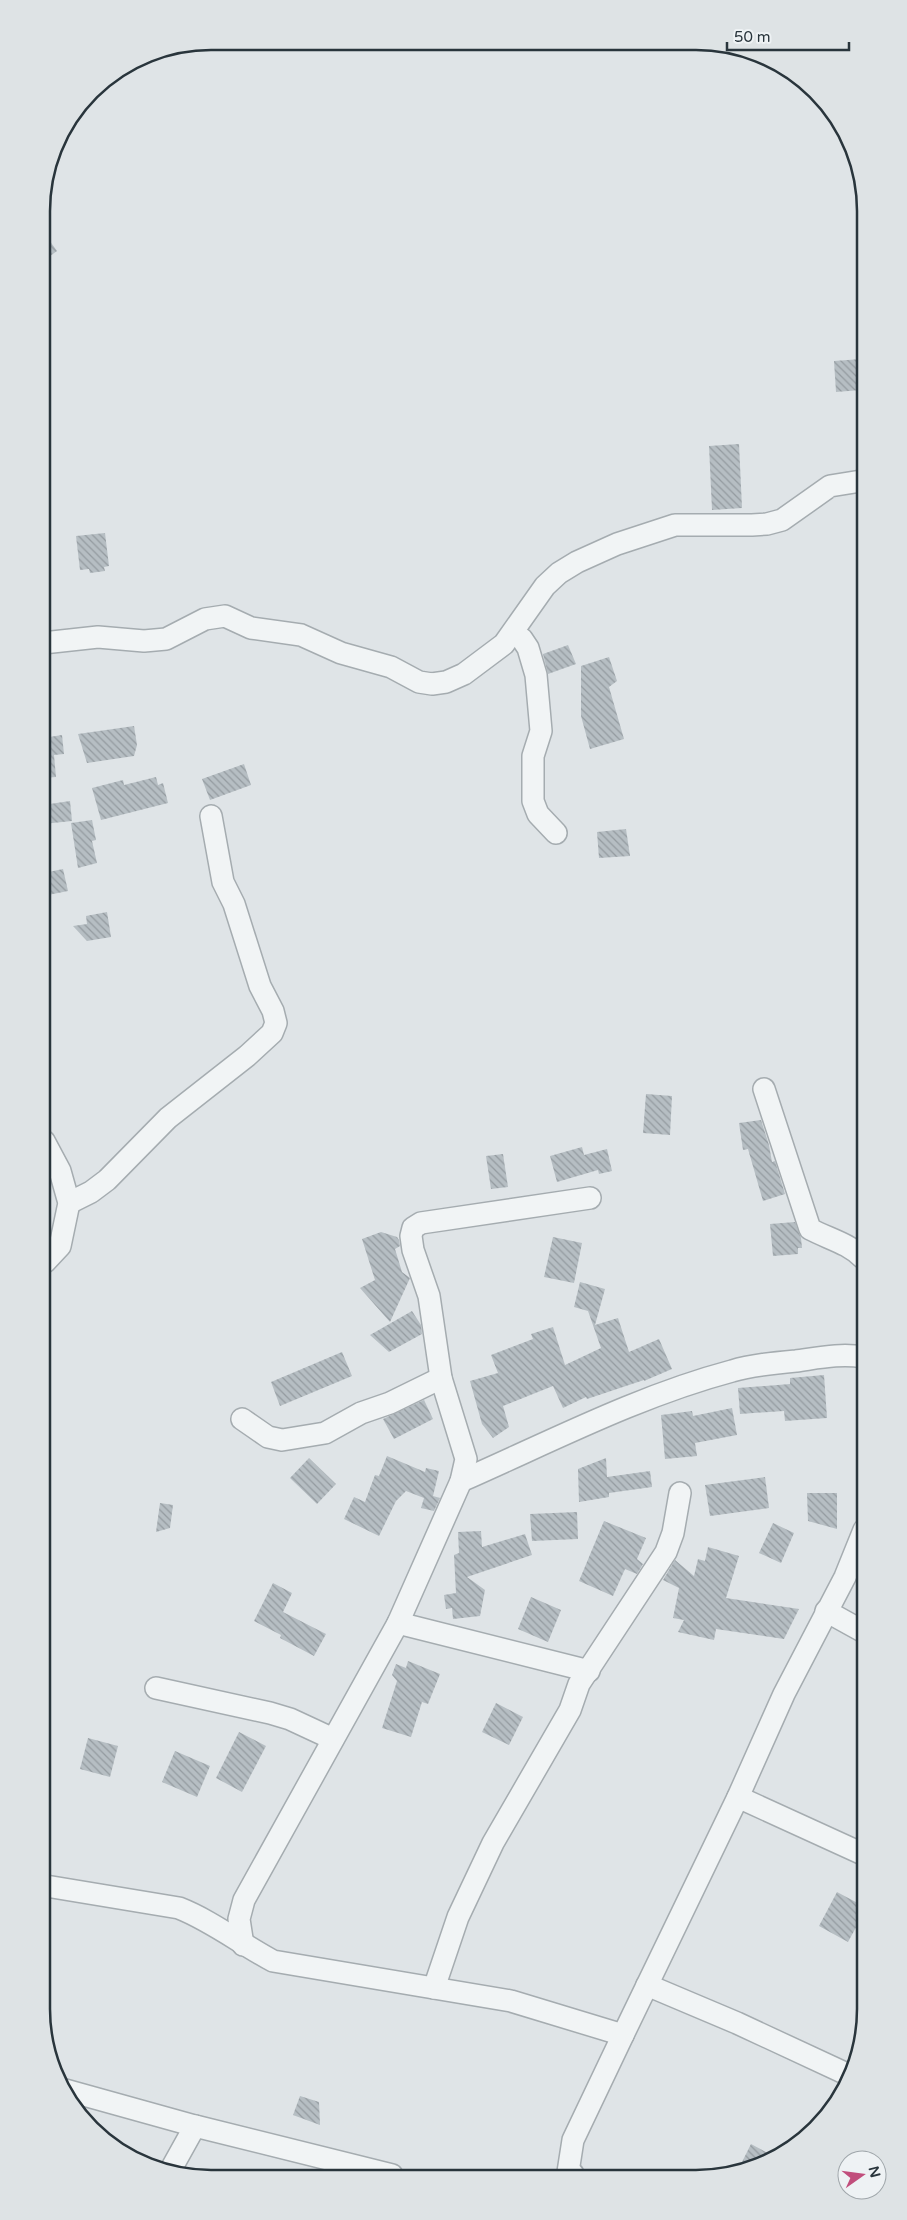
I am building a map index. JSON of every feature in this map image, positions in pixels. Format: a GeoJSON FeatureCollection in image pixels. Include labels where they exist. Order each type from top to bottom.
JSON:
{"type":"FeatureCollection","features":[{"type":"Feature","properties":{"kind":"street"},"geometry":{"type":"LineString","coordinates":[[50,641],[98,638],[144,641],[166,639],[205,619],[225,616],[251,628],[301,635],[341,653],[390,667],[419,682],[432,684],[446,682],[464,674],[504,644],[545,586],[559,573],[617,544],[675,525],[767,524],[782,520],[830,486],[857,482]]}},
{"type":"Feature","properties":{"kind":"street"},"geometry":{"type":"LineString","coordinates":[[513,633],[522,639],[528,648],[536,675],[541,731],[533,756],[533,801],[538,814],[556,833]]}},
{"type":"Feature","properties":{"kind":"street"},"geometry":{"type":"LineString","coordinates":[[69,1203],[91,1192],[107,1180],[168,1118],[253,1052],[272,1033],[276,1023],[273,1010],[260,986],[234,904],[223,882],[211,816]]}},
{"type":"Feature","properties":{"kind":"street"},"geometry":{"type":"LineString","coordinates":[[764,1089],[810,1229],[854,1248],[857,1251]]}},
{"type":"Feature","properties":{"kind":"street"},"geometry":{"type":"LineString","coordinates":[[50,1152],[60,1171],[69,1203],[60,1246],[50,1257]]}},
{"type":"Feature","properties":{"kind":"street"},"geometry":{"type":"LineString","coordinates":[[211,1924],[227,1921],[244,1900],[398,1623],[461,1481],[466,1460],[441,1378],[429,1296],[413,1250],[411,1236],[413,1228],[420,1223],[590,1198]]}},
{"type":"Feature","properties":{"kind":"street"},"geometry":{"type":"LineString","coordinates":[[461,1481],[654,1396],[697,1381],[733,1370],[768,1364],[825,1357],[857,1357]]}},
{"type":"Feature","properties":{"kind":"street"},"geometry":{"type":"LineString","coordinates":[[242,1419],[268,1437],[282,1440],[325,1433],[361,1413],[390,1403],[441,1378]]}},
{"type":"Feature","properties":{"kind":"street"},"geometry":{"type":"LineString","coordinates":[[434,1988],[458,1917],[493,1843],[570,1710],[579,1684],[666,1552],[673,1533],[680,1493]]}},
{"type":"Feature","properties":{"kind":"street"},"geometry":{"type":"LineString","coordinates":[[569,2170],[572,2140],[738,1797],[784,1694],[848,1570],[857,1548]]}},
{"type":"Feature","properties":{"kind":"street"},"geometry":{"type":"LineString","coordinates":[[826,1611],[857,1628]]}},
{"type":"Feature","properties":{"kind":"street"},"geometry":{"type":"LineString","coordinates":[[398,1623],[588,1670]]}},
{"type":"Feature","properties":{"kind":"street"},"geometry":{"type":"LineString","coordinates":[[156,1688],[270,1713],[290,1719],[333,1739]]}},
{"type":"Feature","properties":{"kind":"street"},"geometry":{"type":"LineString","coordinates":[[738,1797],[857,1851]]}},
{"type":"Feature","properties":{"kind":"street"},"geometry":{"type":"LineString","coordinates":[[50,1887],[160,1903],[179,1908],[211,1924],[243,1945],[273,1961],[511,2001],[623,2035]]}},
{"type":"Feature","properties":{"kind":"street"},"geometry":{"type":"LineString","coordinates":[[243,1945],[239,1919],[244,1900]]}},
{"type":"Feature","properties":{"kind":"street"},"geometry":{"type":"LineString","coordinates":[[647,1985],[737,2023],[843,2072]]}},
{"type":"Feature","properties":{"kind":"street"},"geometry":{"type":"LineString","coordinates":[[74,2092],[195,2126],[372,2170]]}},
{"type":"Feature","properties":{"kind":"street"},"geometry":{"type":"LineString","coordinates":[[173,2165],[195,2126]]}},
{"type":"Feature","properties":{"kind":"building"},"geometry":{"type":"Polygon","coordinates":[[[50,241],[57,251],[50,256],[50,241]]]}},
{"type":"Feature","properties":{"kind":"building"},"geometry":{"type":"Polygon","coordinates":[[[857,359],[857,390],[836,392],[834,361],[857,359]]]}},
{"type":"Feature","properties":{"kind":"building"},"geometry":{"type":"Polygon","coordinates":[[[739,444],[742,508],[712,510],[709,446],[739,444]]]}},
{"type":"Feature","properties":{"kind":"building"},"geometry":{"type":"Polygon","coordinates":[[[105,533],[109,566],[104,567],[105,571],[90,573],[89,569],[80,570],[76,536],[105,533]]]}},
{"type":"Feature","properties":{"kind":"building"},"geometry":{"type":"Polygon","coordinates":[[[568,645],[576,664],[548,674],[543,654],[568,645]]]}},
{"type":"Feature","properties":{"kind":"building"},"geometry":{"type":"Polygon","coordinates":[[[609,657],[617,681],[609,687],[624,739],[590,749],[581,716],[581,666],[609,657]]]}},
{"type":"Feature","properties":{"kind":"building"},"geometry":{"type":"Polygon","coordinates":[[[134,726],[137,745],[134,756],[87,763],[78,734],[134,726]]]}},
{"type":"Feature","properties":{"kind":"building"},"geometry":{"type":"Polygon","coordinates":[[[62,735],[64,754],[54,755],[56,777],[50,777],[50,737],[62,735]]]}},
{"type":"Feature","properties":{"kind":"building"},"geometry":{"type":"Polygon","coordinates":[[[244,764],[251,785],[210,800],[202,779],[244,764]]]}},
{"type":"Feature","properties":{"kind":"building"},"geometry":{"type":"Polygon","coordinates":[[[156,777],[158,785],[163,783],[168,803],[101,820],[92,788],[123,780],[124,785],[156,777]]]}},
{"type":"Feature","properties":{"kind":"building"},"geometry":{"type":"Polygon","coordinates":[[[70,801],[72,821],[50,823],[50,804],[70,801]]]}},
{"type":"Feature","properties":{"kind":"building"},"geometry":{"type":"Polygon","coordinates":[[[92,820],[96,840],[92,841],[97,863],[78,868],[71,823],[92,820]]]}},
{"type":"Feature","properties":{"kind":"building"},"geometry":{"type":"Polygon","coordinates":[[[626,829],[630,856],[599,858],[597,832],[626,829]]]}},
{"type":"Feature","properties":{"kind":"building"},"geometry":{"type":"Polygon","coordinates":[[[63,869],[68,891],[50,895],[50,872],[63,869]]]}},
{"type":"Feature","properties":{"kind":"building"},"geometry":{"type":"Polygon","coordinates":[[[107,912],[111,937],[87,941],[73,926],[87,924],[86,916],[107,912]]]}},
{"type":"Feature","properties":{"kind":"building"},"geometry":{"type":"Polygon","coordinates":[[[646,1094],[672,1096],[670,1135],[643,1133],[646,1094]]]}},
{"type":"Feature","properties":{"kind":"building"},"geometry":{"type":"Polygon","coordinates":[[[761,1120],[772,1162],[775,1161],[785,1194],[763,1201],[748,1149],[743,1150],[739,1123],[761,1120]]]}},
{"type":"Feature","properties":{"kind":"building"},"geometry":{"type":"Polygon","coordinates":[[[582,1147],[584,1155],[607,1149],[612,1171],[599,1174],[598,1170],[557,1182],[550,1156],[582,1147]]]}},
{"type":"Feature","properties":{"kind":"building"},"geometry":{"type":"Polygon","coordinates":[[[503,1154],[508,1187],[491,1189],[486,1156],[503,1154]]]}},
{"type":"Feature","properties":{"kind":"building"},"geometry":{"type":"Polygon","coordinates":[[[795,1222],[801,1238],[802,1248],[798,1248],[798,1254],[773,1256],[770,1224],[795,1222]]]}},
{"type":"Feature","properties":{"kind":"building"},"geometry":{"type":"Polygon","coordinates":[[[381,1232],[397,1237],[399,1240],[400,1246],[395,1249],[402,1272],[410,1278],[390,1322],[360,1288],[375,1280],[362,1239],[381,1232]]]}},
{"type":"Feature","properties":{"kind":"building"},"geometry":{"type":"Polygon","coordinates":[[[553,1237],[582,1243],[574,1283],[544,1277],[553,1237]]]}},
{"type":"Feature","properties":{"kind":"building"},"geometry":{"type":"Polygon","coordinates":[[[580,1282],[605,1289],[595,1325],[618,1318],[629,1352],[659,1339],[672,1369],[644,1381],[587,1399],[586,1397],[563,1408],[553,1386],[503,1406],[509,1427],[493,1438],[482,1424],[470,1381],[498,1373],[491,1355],[533,1339],[531,1334],[553,1327],[565,1365],[601,1348],[588,1311],[574,1307],[580,1282]]]}},
{"type":"Feature","properties":{"kind":"building"},"geometry":{"type":"Polygon","coordinates":[[[412,1311],[421,1325],[422,1334],[389,1352],[370,1335],[412,1311]]]}},
{"type":"Feature","properties":{"kind":"building"},"geometry":{"type":"Polygon","coordinates":[[[342,1352],[352,1376],[280,1406],[271,1382],[342,1352]]]}},
{"type":"Feature","properties":{"kind":"building"},"geometry":{"type":"Polygon","coordinates":[[[824,1375],[827,1418],[785,1421],[784,1411],[740,1414],[738,1388],[790,1384],[790,1378],[824,1375]]]}},
{"type":"Feature","properties":{"kind":"building"},"geometry":{"type":"Polygon","coordinates":[[[424,1400],[433,1419],[394,1439],[383,1419],[424,1400]]]}},
{"type":"Feature","properties":{"kind":"building"},"geometry":{"type":"Polygon","coordinates":[[[732,1408],[737,1435],[695,1443],[697,1456],[665,1459],[661,1415],[692,1411],[693,1416],[732,1408]]]}},
{"type":"Feature","properties":{"kind":"building"},"geometry":{"type":"Polygon","coordinates":[[[387,1456],[425,1472],[426,1468],[439,1471],[433,1496],[440,1498],[434,1511],[421,1508],[424,1498],[406,1491],[396,1501],[379,1536],[344,1519],[354,1497],[365,1502],[375,1475],[379,1476],[387,1456]]]}},
{"type":"Feature","properties":{"kind":"building"},"geometry":{"type":"Polygon","coordinates":[[[309,1458],[336,1484],[317,1504],[290,1478],[309,1458]]]}},
{"type":"Feature","properties":{"kind":"building"},"geometry":{"type":"Polygon","coordinates":[[[606,1458],[607,1477],[650,1471],[652,1487],[609,1493],[609,1497],[579,1502],[578,1469],[606,1458]]]}},
{"type":"Feature","properties":{"kind":"building"},"geometry":{"type":"Polygon","coordinates":[[[765,1477],[769,1508],[710,1516],[705,1485],[765,1477]]]}},
{"type":"Feature","properties":{"kind":"building"},"geometry":{"type":"Polygon","coordinates":[[[807,1493],[837,1493],[837,1529],[808,1521],[807,1493]]]}},
{"type":"Feature","properties":{"kind":"building"},"geometry":{"type":"Polygon","coordinates":[[[160,1503],[173,1505],[170,1528],[156,1532],[160,1503]]]}},
{"type":"Feature","properties":{"kind":"building"},"geometry":{"type":"Polygon","coordinates":[[[577,1512],[578,1539],[532,1541],[530,1514],[577,1512]]]}},
{"type":"Feature","properties":{"kind":"building"},"geometry":{"type":"Polygon","coordinates":[[[604,1521],[646,1538],[637,1559],[643,1564],[637,1574],[625,1569],[613,1596],[579,1581],[604,1521]]]}},
{"type":"Feature","properties":{"kind":"building"},"geometry":{"type":"Polygon","coordinates":[[[773,1523],[794,1533],[781,1563],[759,1553],[773,1523]]]}},
{"type":"Feature","properties":{"kind":"building"},"geometry":{"type":"Polygon","coordinates":[[[481,1531],[482,1547],[525,1534],[532,1555],[467,1577],[485,1590],[480,1616],[453,1619],[452,1608],[446,1609],[444,1595],[456,1593],[454,1555],[459,1553],[458,1532],[481,1531]]]}},
{"type":"Feature","properties":{"kind":"building"},"geometry":{"type":"Polygon","coordinates":[[[708,1547],[739,1556],[726,1598],[799,1609],[784,1639],[716,1629],[714,1640],[678,1632],[684,1620],[673,1618],[679,1588],[663,1580],[675,1560],[694,1576],[698,1559],[705,1561],[708,1547]]]}},
{"type":"Feature","properties":{"kind":"building"},"geometry":{"type":"Polygon","coordinates":[[[273,1583],[292,1593],[283,1612],[326,1634],[314,1656],[280,1638],[281,1635],[254,1621],[273,1583]]]}},
{"type":"Feature","properties":{"kind":"building"},"geometry":{"type":"Polygon","coordinates":[[[531,1597],[561,1610],[548,1642],[518,1629],[531,1597]]]}},
{"type":"Feature","properties":{"kind":"building"},"geometry":{"type":"Polygon","coordinates":[[[408,1661],[440,1674],[428,1704],[422,1702],[411,1737],[382,1728],[397,1681],[392,1675],[396,1664],[406,1668],[408,1661]]]}},
{"type":"Feature","properties":{"kind":"building"},"geometry":{"type":"Polygon","coordinates":[[[496,1703],[523,1717],[509,1745],[482,1732],[496,1703]]]}},
{"type":"Feature","properties":{"kind":"building"},"geometry":{"type":"Polygon","coordinates":[[[239,1732],[266,1746],[242,1792],[216,1778],[239,1732]]]}},
{"type":"Feature","properties":{"kind":"building"},"geometry":{"type":"Polygon","coordinates":[[[88,1738],[118,1746],[110,1777],[80,1769],[88,1738]]]}},
{"type":"Feature","properties":{"kind":"building"},"geometry":{"type":"Polygon","coordinates":[[[175,1751],[210,1766],[197,1797],[162,1782],[175,1751]]]}},
{"type":"Feature","properties":{"kind":"building"},"geometry":{"type":"Polygon","coordinates":[[[837,1892],[857,1903],[857,1926],[848,1942],[819,1926],[837,1892]]]}},
{"type":"Feature","properties":{"kind":"building"},"geometry":{"type":"Polygon","coordinates":[[[300,2096],[319,2102],[320,2125],[293,2115],[300,2096]]]}},
{"type":"Feature","properties":{"kind":"building"},"geometry":{"type":"Polygon","coordinates":[[[751,2144],[767,2153],[743,2163],[751,2144]]]}}]}
